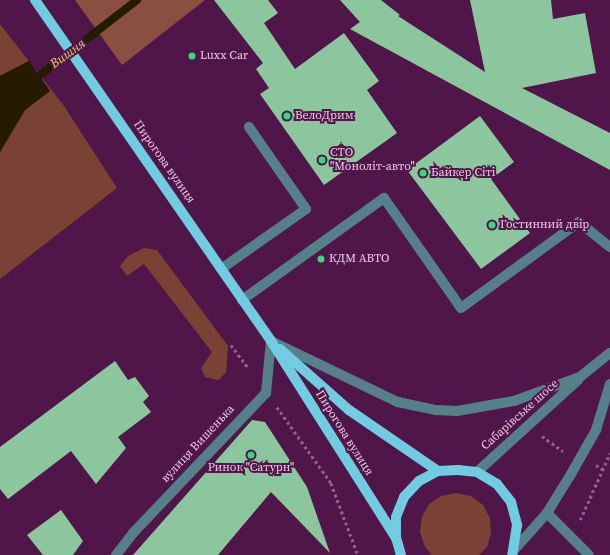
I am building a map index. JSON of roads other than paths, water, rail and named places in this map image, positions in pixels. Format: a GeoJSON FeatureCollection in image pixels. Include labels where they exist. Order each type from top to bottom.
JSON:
{"type":"FeatureCollection","features":[{"type":"Feature","properties":{"kind":"main road","name":"Пирогова вулиця"},"geometry":{"type":"LineString","coordinates":[[35,0],[271,341],[396,538]]}},
{"type":"Feature","properties":{"kind":"main road","name":"Пирогова вулиця"},"geometry":{"type":"LineString","coordinates":[[271,341],[355,414],[438,471]]}},
{"type":"Feature","properties":{"kind":"main road"},"geometry":{"type":"LineString","coordinates":[[401,555],[396,538],[396,517],[404,497],[419,481],[438,471],[458,470],[477,472],[497,484],[511,502],[517,525],[513,552]]}},
{"type":"Feature","properties":{"kind":"street"},"geometry":{"type":"LineString","coordinates":[[221,269],[306,209],[249,127]]}},
{"type":"Feature","properties":{"kind":"street"},"geometry":{"type":"LineString","coordinates":[[242,300],[384,198],[461,308],[578,222],[610,247]]}},
{"type":"Feature","properties":{"kind":"street"},"geometry":{"type":"LineString","coordinates":[[271,341],[380,395],[398,402],[437,410],[457,411],[490,407],[580,377]]}},
{"type":"Feature","properties":{"kind":"street","name":"вулиця Вишенька"},"geometry":{"type":"LineString","coordinates":[[116,555],[134,532],[266,392],[271,341]]}},
{"type":"Feature","properties":{"kind":"street","name":"Сабарівське шосе"},"geometry":{"type":"LineString","coordinates":[[477,472],[580,377],[610,353]]}},
{"type":"Feature","properties":{"kind":"street"},"geometry":{"type":"LineString","coordinates":[[513,552],[547,513],[596,430],[610,384]]}},
{"type":"Feature","properties":{"kind":"street"},"geometry":{"type":"LineString","coordinates":[[547,513],[589,555]]}},
{"type":"Feature","properties":{"kind":"waterway","name":"Вишня"},"geometry":{"type":"LineString","coordinates":[[31,82],[137,0]]}},
{"type":"Feature","properties":{"kind":"place","name":"Luxx Car"},"geometry":{"type":"Point","coordinates":[192,56]}},
{"type":"Feature","properties":{"kind":"place","name":"ВелоДрим"},"geometry":{"type":"Point","coordinates":[287,116]}},
{"type":"Feature","properties":{"kind":"place","name":"СТО \"Моноліт-авто\""},"geometry":{"type":"Point","coordinates":[322,160]}},
{"type":"Feature","properties":{"kind":"place","name":"Байкер Сіті"},"geometry":{"type":"Point","coordinates":[423,173]}},
{"type":"Feature","properties":{"kind":"place","name":"Гостинний двір"},"geometry":{"type":"Point","coordinates":[492,225]}},
{"type":"Feature","properties":{"kind":"place","name":"КДМ АВТО"},"geometry":{"type":"Point","coordinates":[321,259]}},
{"type":"Feature","properties":{"kind":"place","name":"Ринок \"Сатурн\""},"geometry":{"type":"Point","coordinates":[251,455]}}]}
